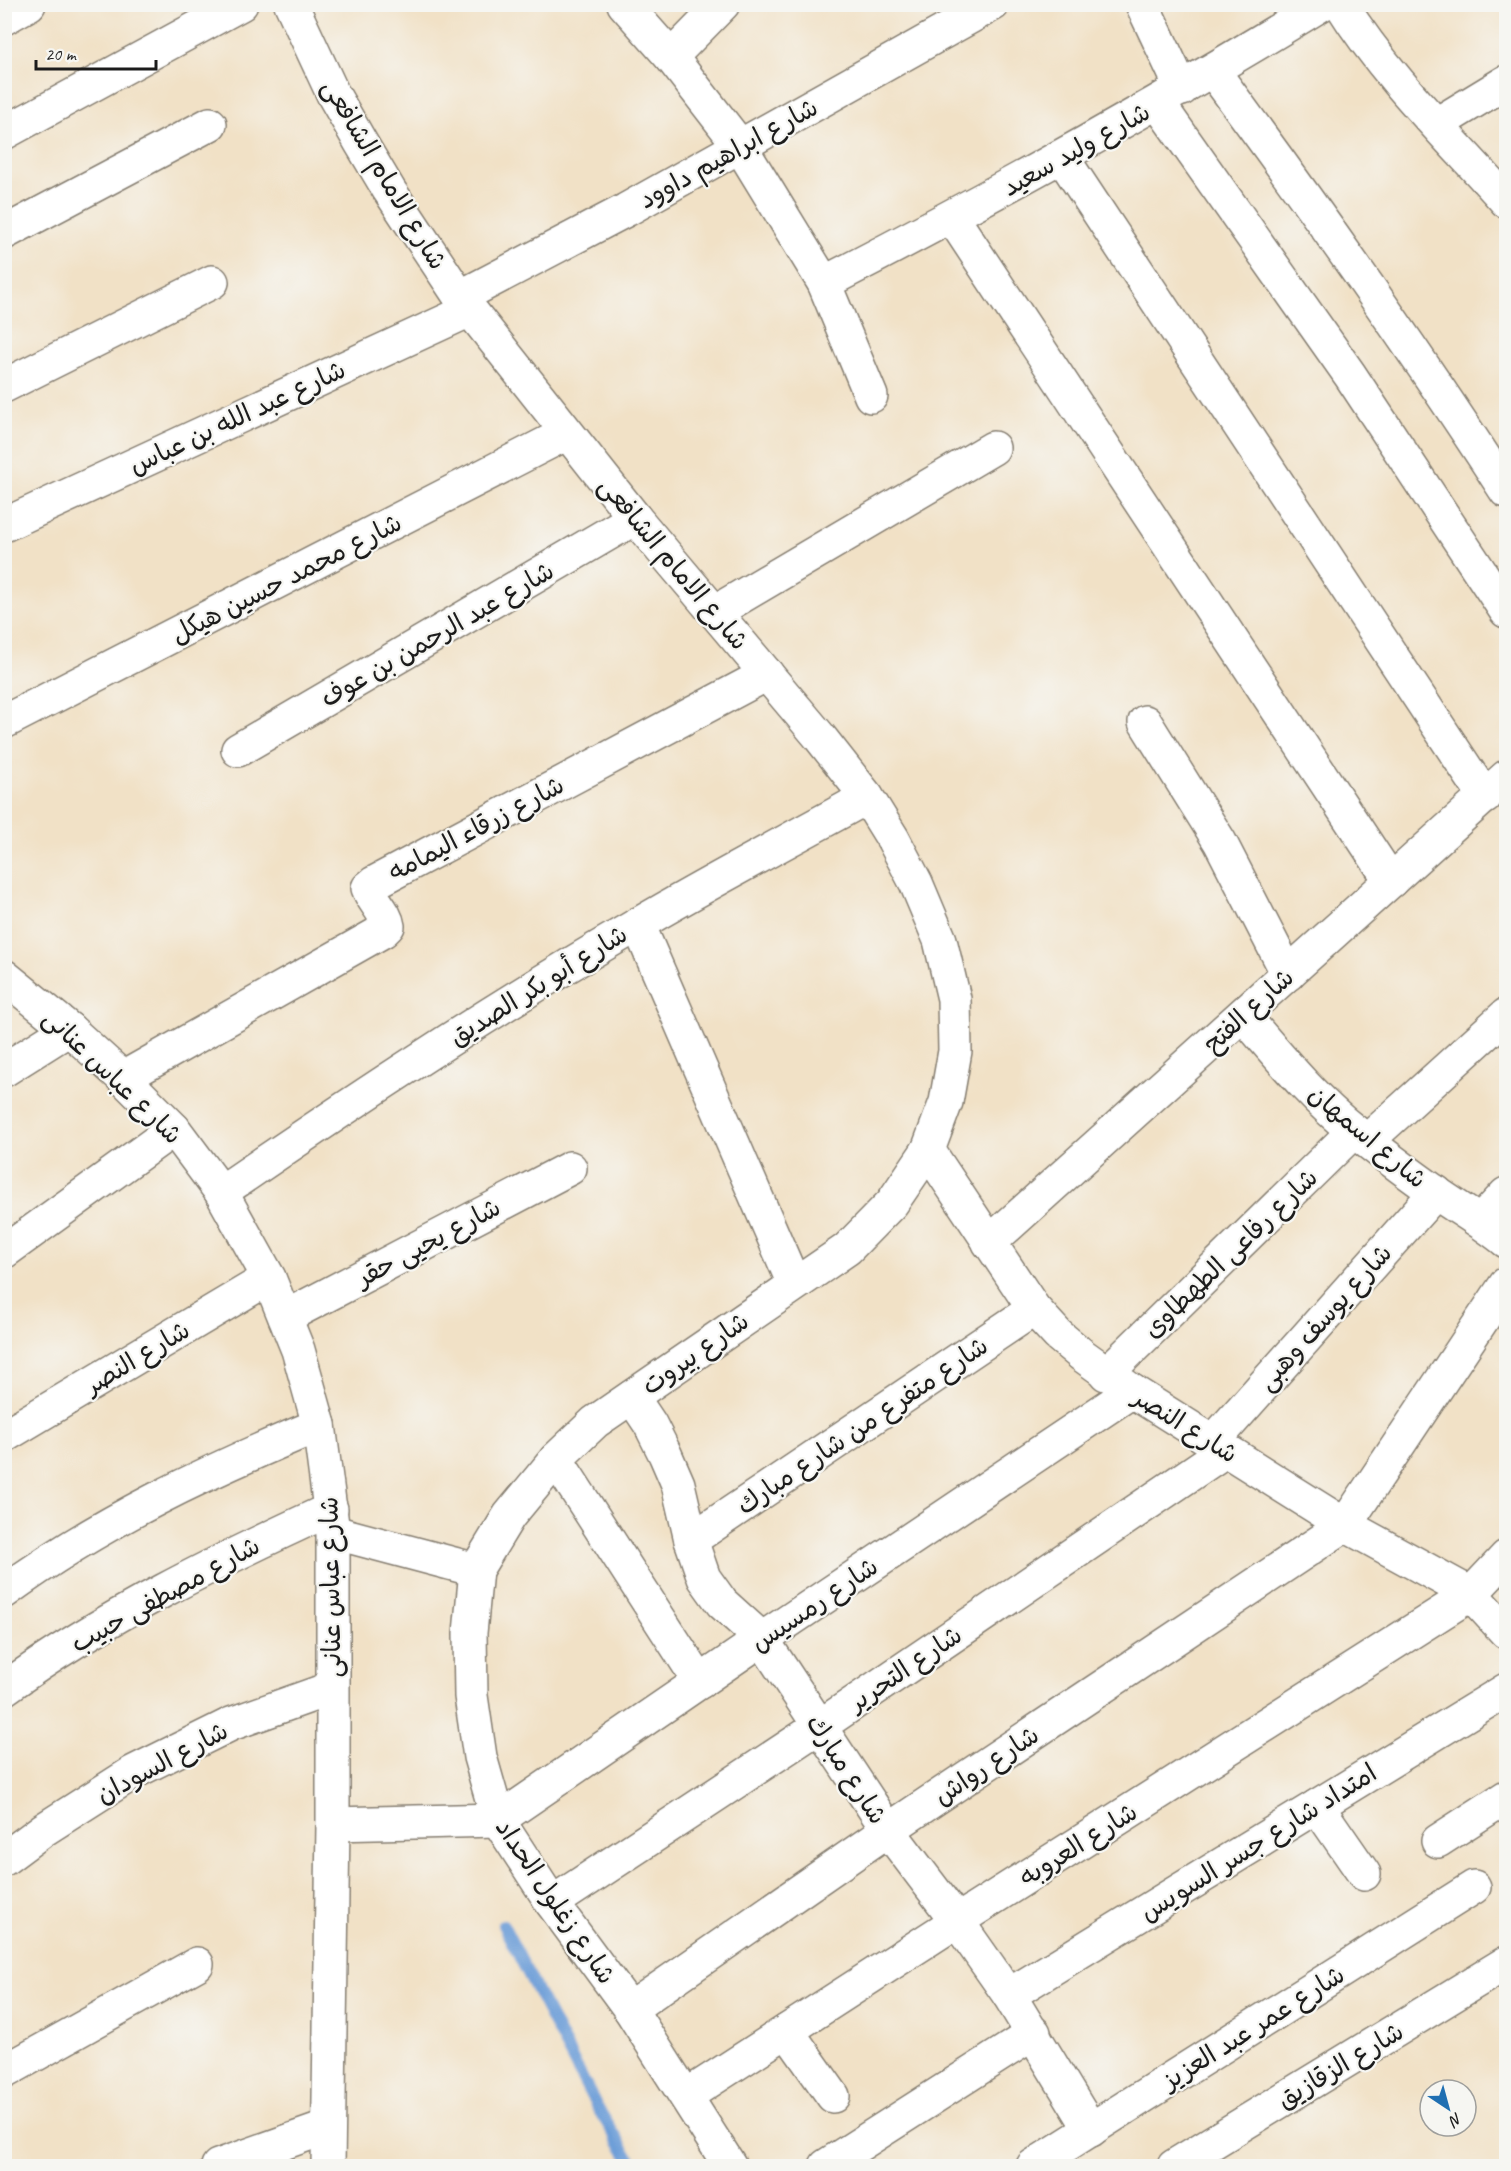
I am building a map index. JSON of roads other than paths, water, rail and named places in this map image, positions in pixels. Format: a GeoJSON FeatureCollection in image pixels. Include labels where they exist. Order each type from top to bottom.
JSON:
{"type":"FeatureCollection","features":[{"type":"Feature","properties":{"kind":"street"},"geometry":{"type":"LineString","coordinates":[[4,18],[29,4]]}},
{"type":"Feature","properties":{"kind":"street"},"geometry":{"type":"LineString","coordinates":[[4,133],[241,4]]}},
{"type":"Feature","properties":{"kind":"street","name":"شارع الامام الشافعى"},"geometry":{"type":"LineString","coordinates":[[291,4],[333,94],[361,144],[465,303],[635,518],[867,797],[893,838],[940,940],[954,999],[955,1051],[946,1102],[928,1150]]}},
{"type":"Feature","properties":{"kind":"street"},"geometry":{"type":"LineString","coordinates":[[624,4],[671,57],[740,146],[824,283],[872,396]]}},
{"type":"Feature","properties":{"kind":"street"},"geometry":{"type":"LineString","coordinates":[[671,57],[723,4]]}},
{"type":"Feature","properties":{"kind":"street","name":"شارع ابراهيم داوود"},"geometry":{"type":"LineString","coordinates":[[465,303],[993,4]]}},
{"type":"Feature","properties":{"kind":"street"},"geometry":{"type":"LineString","coordinates":[[1142,4],[1170,96],[1506,611]]}},
{"type":"Feature","properties":{"kind":"street"},"geometry":{"type":"LineString","coordinates":[[1345,8],[1391,76],[1506,201]]}},
{"type":"Feature","properties":{"kind":"street","name":"شارع وليد سعيد"},"geometry":{"type":"LineString","coordinates":[[824,283],[952,217],[1213,71],[1345,8]]}},
{"type":"Feature","properties":{"kind":"street"},"geometry":{"type":"LineString","coordinates":[[1213,71],[1352,261],[1427,369],[1506,491]]}},
{"type":"Feature","properties":{"kind":"street"},"geometry":{"type":"LineString","coordinates":[[1437,124],[1506,82]]}},
{"type":"Feature","properties":{"kind":"street"},"geometry":{"type":"LineString","coordinates":[[4,233],[210,124]]}},
{"type":"Feature","properties":{"kind":"street"},"geometry":{"type":"LineString","coordinates":[[1062,157],[1496,787]]}},
{"type":"Feature","properties":{"kind":"street"},"geometry":{"type":"LineString","coordinates":[[952,217],[1391,881]]}},
{"type":"Feature","properties":{"kind":"street"},"geometry":{"type":"LineString","coordinates":[[4,386],[212,282]]}},
{"type":"Feature","properties":{"kind":"street","name":"شارع عبد الله بن عباس"},"geometry":{"type":"LineString","coordinates":[[4,525],[465,303]]}},
{"type":"Feature","properties":{"kind":"street","name":"شارع محمد حسين هيكل"},"geometry":{"type":"LineString","coordinates":[[4,722],[567,434]]}},
{"type":"Feature","properties":{"kind":"street"},"geometry":{"type":"LineString","coordinates":[[715,612],[993,448]]}},
{"type":"Feature","properties":{"kind":"street","name":"شارع عبد الرحمن بن عوف"},"geometry":{"type":"LineString","coordinates":[[238,750],[635,518]]}},
{"type":"Feature","properties":{"kind":"street","name":"شارع زرقاء اليمامه"},"geometry":{"type":"LineString","coordinates":[[123,1078],[383,931],[388,926],[387,919],[368,888],[374,883],[767,674]]}},
{"type":"Feature","properties":{"kind":"street"},"geometry":{"type":"LineString","coordinates":[[1145,722],[1220,842],[1288,974]]}},
{"type":"Feature","properties":{"kind":"street","name":"شارع الفتح"},"geometry":{"type":"LineString","coordinates":[[989,1243],[1496,787]]}},
{"type":"Feature","properties":{"kind":"street","name":"شارع أبو بكر الصديق"},"geometry":{"type":"LineString","coordinates":[[221,1192],[357,1099],[496,1010],[638,924],[867,797]]}},
{"type":"Feature","properties":{"kind":"street"},"geometry":{"type":"LineString","coordinates":[[638,924],[794,1284]]}},
{"type":"Feature","properties":{"kind":"street","name":"شارع عباس عنانى"},"geometry":{"type":"LineString","coordinates":[[4,976],[69,1029],[123,1078],[174,1129],[221,1192],[269,1278],[298,1350],[319,1425],[332,1521],[333,1824],[328,2166]]}},
{"type":"Feature","properties":{"kind":"street","name":"شارع اسمهان"},"geometry":{"type":"LineString","coordinates":[[1243,1015],[1327,1107],[1361,1136],[1506,1241]]}},
{"type":"Feature","properties":{"kind":"street","name":"شارع رفاعى الطهطاوى"},"geometry":{"type":"LineString","coordinates":[[1119,1382],[1361,1136],[1506,1015]]}},
{"type":"Feature","properties":{"kind":"street"},"geometry":{"type":"LineString","coordinates":[[4,1070],[69,1029]]}},
{"type":"Feature","properties":{"kind":"street"},"geometry":{"type":"LineString","coordinates":[[4,1252],[174,1129]]}},
{"type":"Feature","properties":{"kind":"street","name":"شارع النصر"},"geometry":{"type":"LineString","coordinates":[[928,1150],[1034,1310],[1058,1335],[1119,1382],[1219,1446],[1345,1525],[1471,1594],[1506,1632]]}},
{"type":"Feature","properties":{"kind":"street","name":"شارع بيروت"},"geometry":{"type":"LineString","coordinates":[[476,1570],[508,1516],[556,1459],[595,1422],[847,1249],[892,1203],[928,1150]]}},
{"type":"Feature","properties":{"kind":"street","name":"شارع يحيى حقر"},"geometry":{"type":"LineString","coordinates":[[285,1317],[570,1168]]}},
{"type":"Feature","properties":{"kind":"street","name":"شارع يوسف وهبى"},"geometry":{"type":"LineString","coordinates":[[1219,1446],[1436,1192]]}},
{"type":"Feature","properties":{"kind":"street"},"geometry":{"type":"LineString","coordinates":[[1481,1221],[1506,1194]]}},
{"type":"Feature","properties":{"kind":"street","name":"شارع النصر"},"geometry":{"type":"LineString","coordinates":[[4,1436],[269,1278]]}},
{"type":"Feature","properties":{"kind":"street"},"geometry":{"type":"LineString","coordinates":[[1345,1525],[1506,1284]]}},
{"type":"Feature","properties":{"kind":"street","name":"شارع متفرع من شارع مبارك"},"geometry":{"type":"LineString","coordinates":[[691,1540],[1034,1310]]}},
{"type":"Feature","properties":{"kind":"street","name":"شارع رمسيس"},"geometry":{"type":"LineString","coordinates":[[498,1820],[762,1639],[1119,1382]]}},
{"type":"Feature","properties":{"kind":"street","name":"شارع مبارك"},"geometry":{"type":"LineString","coordinates":[[632,1397],[650,1424],[678,1484],[691,1540],[704,1578],[722,1603],[762,1639],[888,1830],[957,1921],[1009,1995],[1091,2130]]}},
{"type":"Feature","properties":{"kind":"street"},"geometry":{"type":"LineString","coordinates":[[4,1592],[98,1530],[170,1491],[243,1456],[319,1425]]}},
{"type":"Feature","properties":{"kind":"street","name":"شارع التحرير"},"geometry":{"type":"LineString","coordinates":[[552,1903],[820,1726],[1219,1446]]}},
{"type":"Feature","properties":{"kind":"street"},"geometry":{"type":"LineString","coordinates":[[556,1459],[700,1682]]}},
{"type":"Feature","properties":{"kind":"street"},"geometry":{"type":"LineString","coordinates":[[332,1521],[476,1570]]}},
{"type":"Feature","properties":{"kind":"street","name":"شارع مصطفى حبيب"},"geometry":{"type":"LineString","coordinates":[[4,1689],[33,1668],[128,1609],[227,1557],[332,1521]]}},
{"type":"Feature","properties":{"kind":"street","name":"شارع رواش"},"geometry":{"type":"LineString","coordinates":[[630,2009],[888,1830],[1345,1525]]}},
{"type":"Feature","properties":{"kind":"street","name":"شارع العروبه"},"geometry":{"type":"LineString","coordinates":[[686,2096],[1471,1594],[1506,1557]]}},
{"type":"Feature","properties":{"kind":"street","name":"شارع زغلول الحداد"},"geometry":{"type":"LineString","coordinates":[[476,1570],[470,1633],[471,1696],[480,1757],[498,1820],[552,1903],[630,2009],[730,2166]]}},
{"type":"Feature","properties":{"kind":"street","name":"شارع السودان"},"geometry":{"type":"LineString","coordinates":[[4,1859],[43,1830],[134,1772],[231,1724],[332,1688]]}},
{"type":"Feature","properties":{"kind":"street","name":"امتداد شارع جسر السويس"},"geometry":{"type":"LineString","coordinates":[[1009,1995],[1506,1690]]}},
{"type":"Feature","properties":{"kind":"street"},"geometry":{"type":"LineString","coordinates":[[1438,1841],[1506,1797]]}},
{"type":"Feature","properties":{"kind":"street"},"geometry":{"type":"LineString","coordinates":[[1317,1806],[1364,1874]]}},
{"type":"Feature","properties":{"kind":"street"},"geometry":{"type":"LineString","coordinates":[[333,1824],[498,1820]]}},
{"type":"Feature","properties":{"kind":"street","name":"شارع عمر عبد العزيز"},"geometry":{"type":"LineString","coordinates":[[1033,2166],[1474,1887]]}},
{"type":"Feature","properties":{"kind":"street","name":"شارع الزقازيق"},"geometry":{"type":"LineString","coordinates":[[1174,2166],[1506,1963]]}},
{"type":"Feature","properties":{"kind":"street"},"geometry":{"type":"LineString","coordinates":[[4,2073],[197,1964]]}},
{"type":"Feature","properties":{"kind":"street"},"geometry":{"type":"LineString","coordinates":[[787,2031],[833,2096]]}},
{"type":"Feature","properties":{"kind":"street"},"geometry":{"type":"LineString","coordinates":[[826,2166],[1034,2033]]}},
{"type":"Feature","properties":{"kind":"street"},"geometry":{"type":"LineString","coordinates":[[218,2166],[328,2127]]}},
{"type":"Feature","properties":{"kind":"waterway"},"geometry":{"type":"LineString","coordinates":[[503,1925],[597,2107],[634,2166]]}}]}
